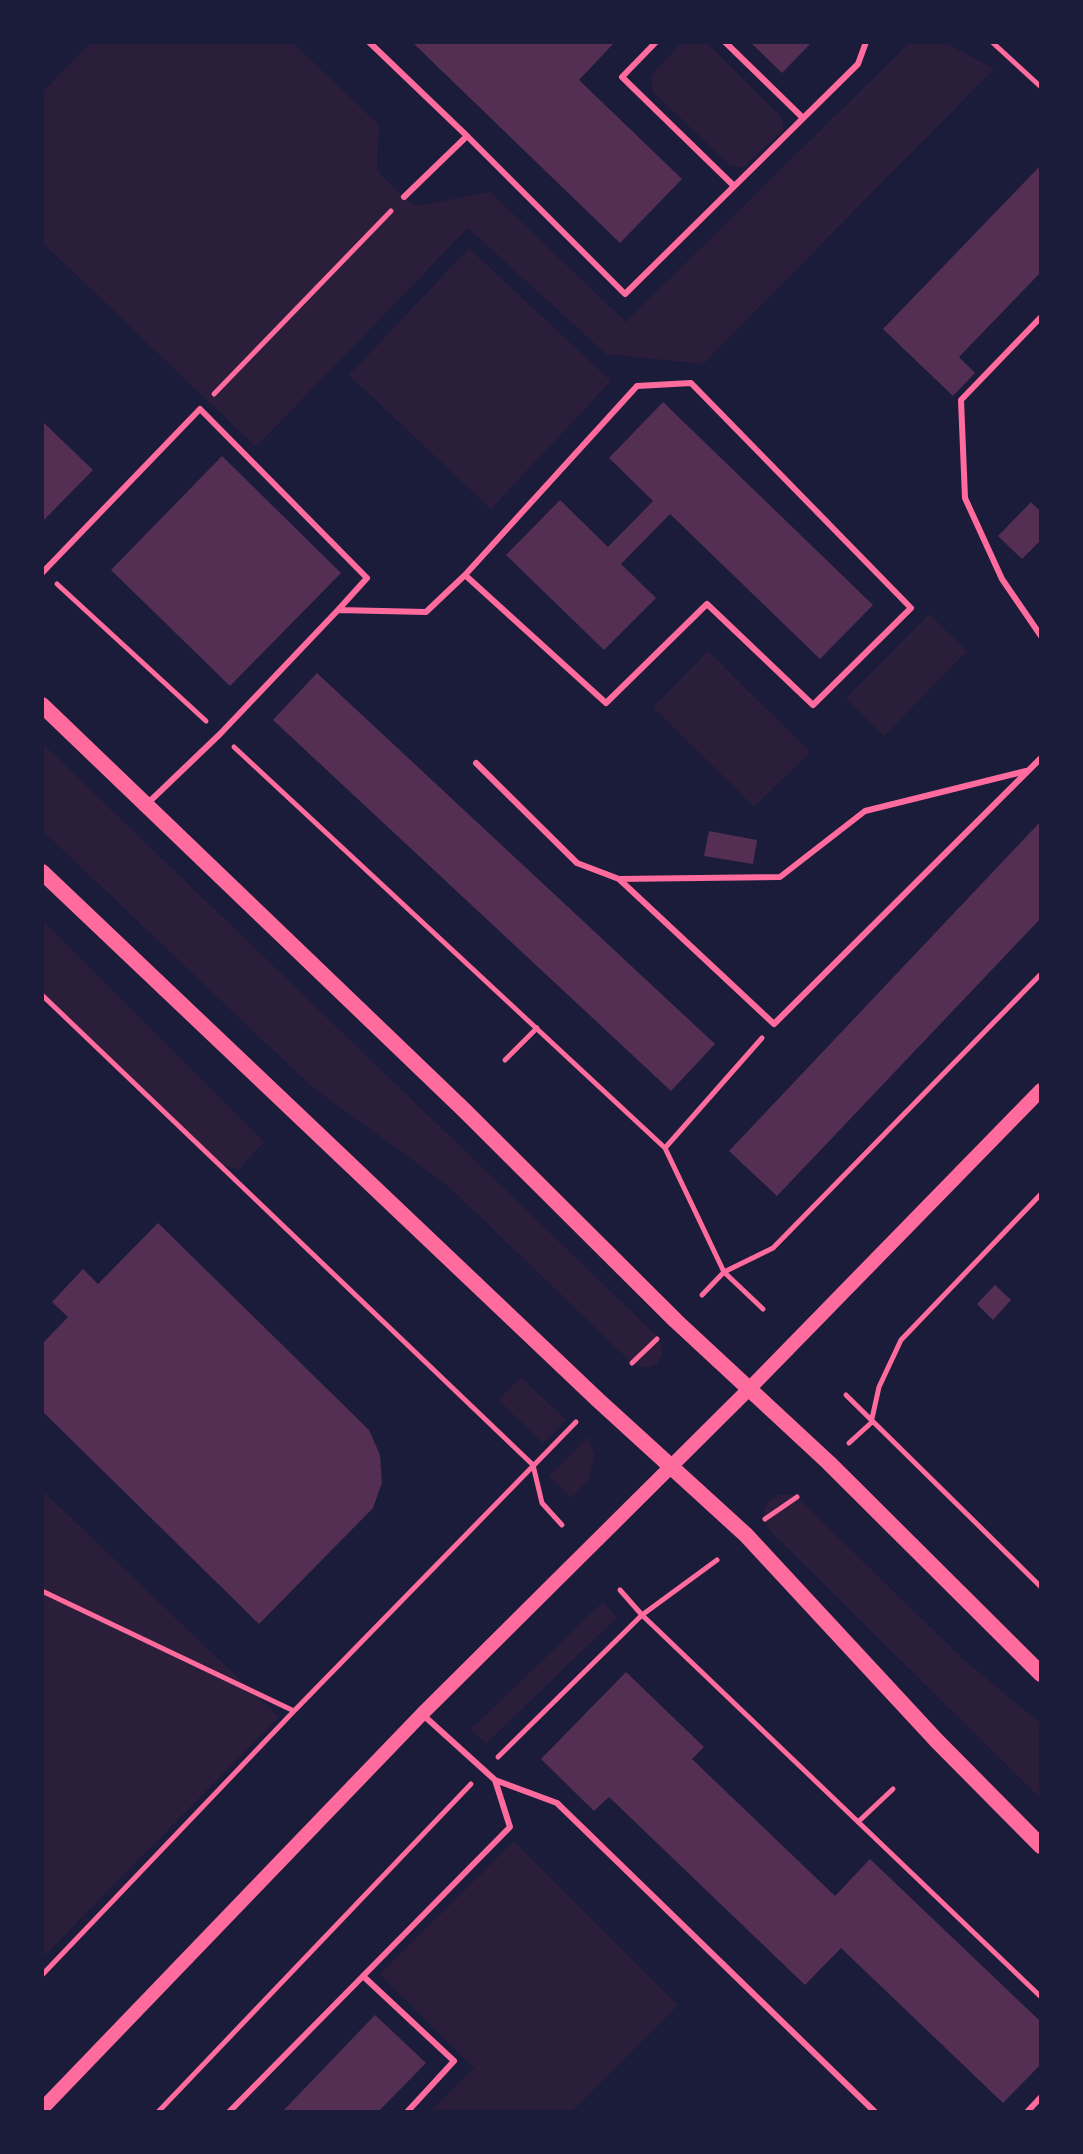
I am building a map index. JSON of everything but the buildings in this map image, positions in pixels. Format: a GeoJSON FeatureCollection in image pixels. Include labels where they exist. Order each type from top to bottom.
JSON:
{"type":"FeatureCollection","features":[{"type":"Feature","properties":{"kind":"main road"},"geometry":{"type":"LineString","coordinates":[[42,705],[464,1110],[676,1321],[829,1463],[1041,1674]]}},
{"type":"Feature","properties":{"kind":"main road"},"geometry":{"type":"LineString","coordinates":[[42,872],[598,1400],[746,1535],[937,1741],[1041,1846]]}},
{"type":"Feature","properties":{"kind":"street"},"geometry":{"type":"LineString","coordinates":[[42,2109],[422,1714],[749,1389],[1041,1090]]}},
{"type":"Feature","properties":{"kind":"lane"},"geometry":{"type":"LineString","coordinates":[[369,42],[625,294],[858,64],[866,42]]}},
{"type":"Feature","properties":{"kind":"lane"},"geometry":{"type":"LineString","coordinates":[[656,42],[622,77],[734,186]]}},
{"type":"Feature","properties":{"kind":"lane"},"geometry":{"type":"LineString","coordinates":[[725,42],[803,118]]}},
{"type":"Feature","properties":{"kind":"lane"},"geometry":{"type":"LineString","coordinates":[[404,197],[467,136]]}},
{"type":"Feature","properties":{"kind":"lane"},"geometry":{"type":"LineString","coordinates":[[1041,317],[961,400],[965,498],[1002,579],[1041,636]]}},
{"type":"Feature","properties":{"kind":"lane"},"geometry":{"type":"LineString","coordinates":[[338,610],[426,612],[465,575],[637,386],[691,383],[911,608],[813,705],[707,604],[606,703],[465,575]]}},
{"type":"Feature","properties":{"kind":"lane"},"geometry":{"type":"LineString","coordinates":[[43,572],[200,409],[367,578],[220,734],[147,804]]}},
{"type":"Feature","properties":{"kind":"lane"},"geometry":{"type":"LineString","coordinates":[[619,879],[774,1024],[1041,758]]}},
{"type":"Feature","properties":{"kind":"lane"},"geometry":{"type":"LineString","coordinates":[[476,763],[577,863],[619,879],[780,877],[865,811],[1030,770]]}},
{"type":"Feature","properties":{"kind":"lane"},"geometry":{"type":"LineString","coordinates":[[422,1714],[495,1780],[557,1803],[875,2112]]}},
{"type":"Feature","properties":{"kind":"lane"},"geometry":{"type":"LineString","coordinates":[[229,2112],[510,1827],[495,1780]]}},
{"type":"Feature","properties":{"kind":"lane"},"geometry":{"type":"LineString","coordinates":[[363,1976],[454,2061],[407,2112]]}},
{"type":"Feature","properties":{"kind":"lane"},"geometry":{"type":"LineString","coordinates":[[1027,2112],[1041,2097]]}},
{"type":"Feature","properties":{"kind":"path"},"geometry":{"type":"LineString","coordinates":[[992,42],[1041,87]]}},
{"type":"Feature","properties":{"kind":"path"},"geometry":{"type":"LineString","coordinates":[[200,409],[404,197]]}},
{"type":"Feature","properties":{"kind":"path"},"geometry":{"type":"LineString","coordinates":[[43,572],[665,1148],[724,1272],[763,1309]]}},
{"type":"Feature","properties":{"kind":"path"},"geometry":{"type":"LineString","coordinates":[[702,1295],[724,1272],[773,1248],[1041,974]]}},
{"type":"Feature","properties":{"kind":"path"},"geometry":{"type":"LineString","coordinates":[[42,995],[533,1465],[542,1503],[562,1525]]}},
{"type":"Feature","properties":{"kind":"path"},"geometry":{"type":"LineString","coordinates":[[665,1148],[774,1024]]}},
{"type":"Feature","properties":{"kind":"path"},"geometry":{"type":"LineString","coordinates":[[505,1060],[537,1028]]}},
{"type":"Feature","properties":{"kind":"path"},"geometry":{"type":"LineString","coordinates":[[849,1443],[871,1423],[879,1387],[901,1340],[1041,1194]]}},
{"type":"Feature","properties":{"kind":"path"},"geometry":{"type":"LineString","coordinates":[[632,1363],[658,1337]]}},
{"type":"Feature","properties":{"kind":"path"},"geometry":{"type":"LineString","coordinates":[[846,1395],[871,1423],[1041,1587]]}},
{"type":"Feature","properties":{"kind":"path"},"geometry":{"type":"LineString","coordinates":[[42,1975],[576,1422]]}},
{"type":"Feature","properties":{"kind":"path"},"geometry":{"type":"LineString","coordinates":[[764,1520],[797,1497]]}},
{"type":"Feature","properties":{"kind":"path"},"geometry":{"type":"LineString","coordinates":[[158,2112],[485,1771],[642,1615],[717,1560]]}},
{"type":"Feature","properties":{"kind":"path"},"geometry":{"type":"LineString","coordinates":[[620,1590],[642,1615],[1041,1997]]}},
{"type":"Feature","properties":{"kind":"path"},"geometry":{"type":"LineString","coordinates":[[42,1591],[294,1711]]}},
{"type":"Feature","properties":{"kind":"path"},"geometry":{"type":"LineString","coordinates":[[858,1822],[893,1789]]}},
{"type":"Feature","properties":{"kind":"shaded area"},"geometry":{"type":"Polygon","coordinates":[[[91,42],[292,42],[379,125],[377,171],[404,197],[416,206],[490,192],[626,322],[910,42],[945,42],[994,69],[703,364],[606,354],[468,228],[256,447],[42,242],[42,93],[91,42]]]}},
{"type":"Feature","properties":{"kind":"shaded area"},"geometry":{"type":"Polygon","coordinates":[[[682,42],[706,42],[782,118],[783,130],[744,167],[731,166],[653,92],[651,76],[682,42]]]}},
{"type":"Feature","properties":{"kind":"shaded area"},"geometry":{"type":"Polygon","coordinates":[[[469,248],[611,381],[491,509],[349,375],[469,248]]]}},
{"type":"Feature","properties":{"kind":"shaded area"},"geometry":{"type":"Polygon","coordinates":[[[929,614],[967,651],[884,736],[846,698],[929,614]]]}},
{"type":"Feature","properties":{"kind":"shaded area"},"geometry":{"type":"Polygon","coordinates":[[[708,651],[810,752],[754,807],[653,707],[708,651]]]}},
{"type":"Feature","properties":{"kind":"shaded area"},"geometry":{"type":"Polygon","coordinates":[[[42,743],[658,1337],[662,1354],[658,1363],[640,1367],[632,1363],[447,1185],[312,1087],[42,830],[42,743]]]}},
{"type":"Feature","properties":{"kind":"shaded area"},"geometry":{"type":"Polygon","coordinates":[[[42,920],[264,1142],[239,1169],[220,1165],[42,995],[42,920]]]}},
{"type":"Feature","properties":{"kind":"shaded area"},"geometry":{"type":"Polygon","coordinates":[[[521,1377],[566,1420],[543,1443],[498,1400],[521,1377]]]}},
{"type":"Feature","properties":{"kind":"shaded area"},"geometry":{"type":"Polygon","coordinates":[[[588,1437],[594,1455],[589,1480],[571,1498],[549,1476],[588,1437]]]}},
{"type":"Feature","properties":{"kind":"shaded area"},"geometry":{"type":"Polygon","coordinates":[[[42,1490],[279,1717],[42,1958],[42,1490]]]}},
{"type":"Feature","properties":{"kind":"shaded area"},"geometry":{"type":"Polygon","coordinates":[[[778,1495],[797,1497],[964,1660],[1041,1724],[1041,1799],[769,1530],[764,1520],[764,1509],[778,1495]]]}},
{"type":"Feature","properties":{"kind":"shaded area"},"geometry":{"type":"Polygon","coordinates":[[[603,1602],[617,1617],[486,1744],[471,1729],[603,1602]]]}},
{"type":"Feature","properties":{"kind":"shaded area"},"geometry":{"type":"Polygon","coordinates":[[[514,1841],[678,2005],[571,2112],[430,2112],[474,2068],[380,1974],[514,1841]]]}}]}
